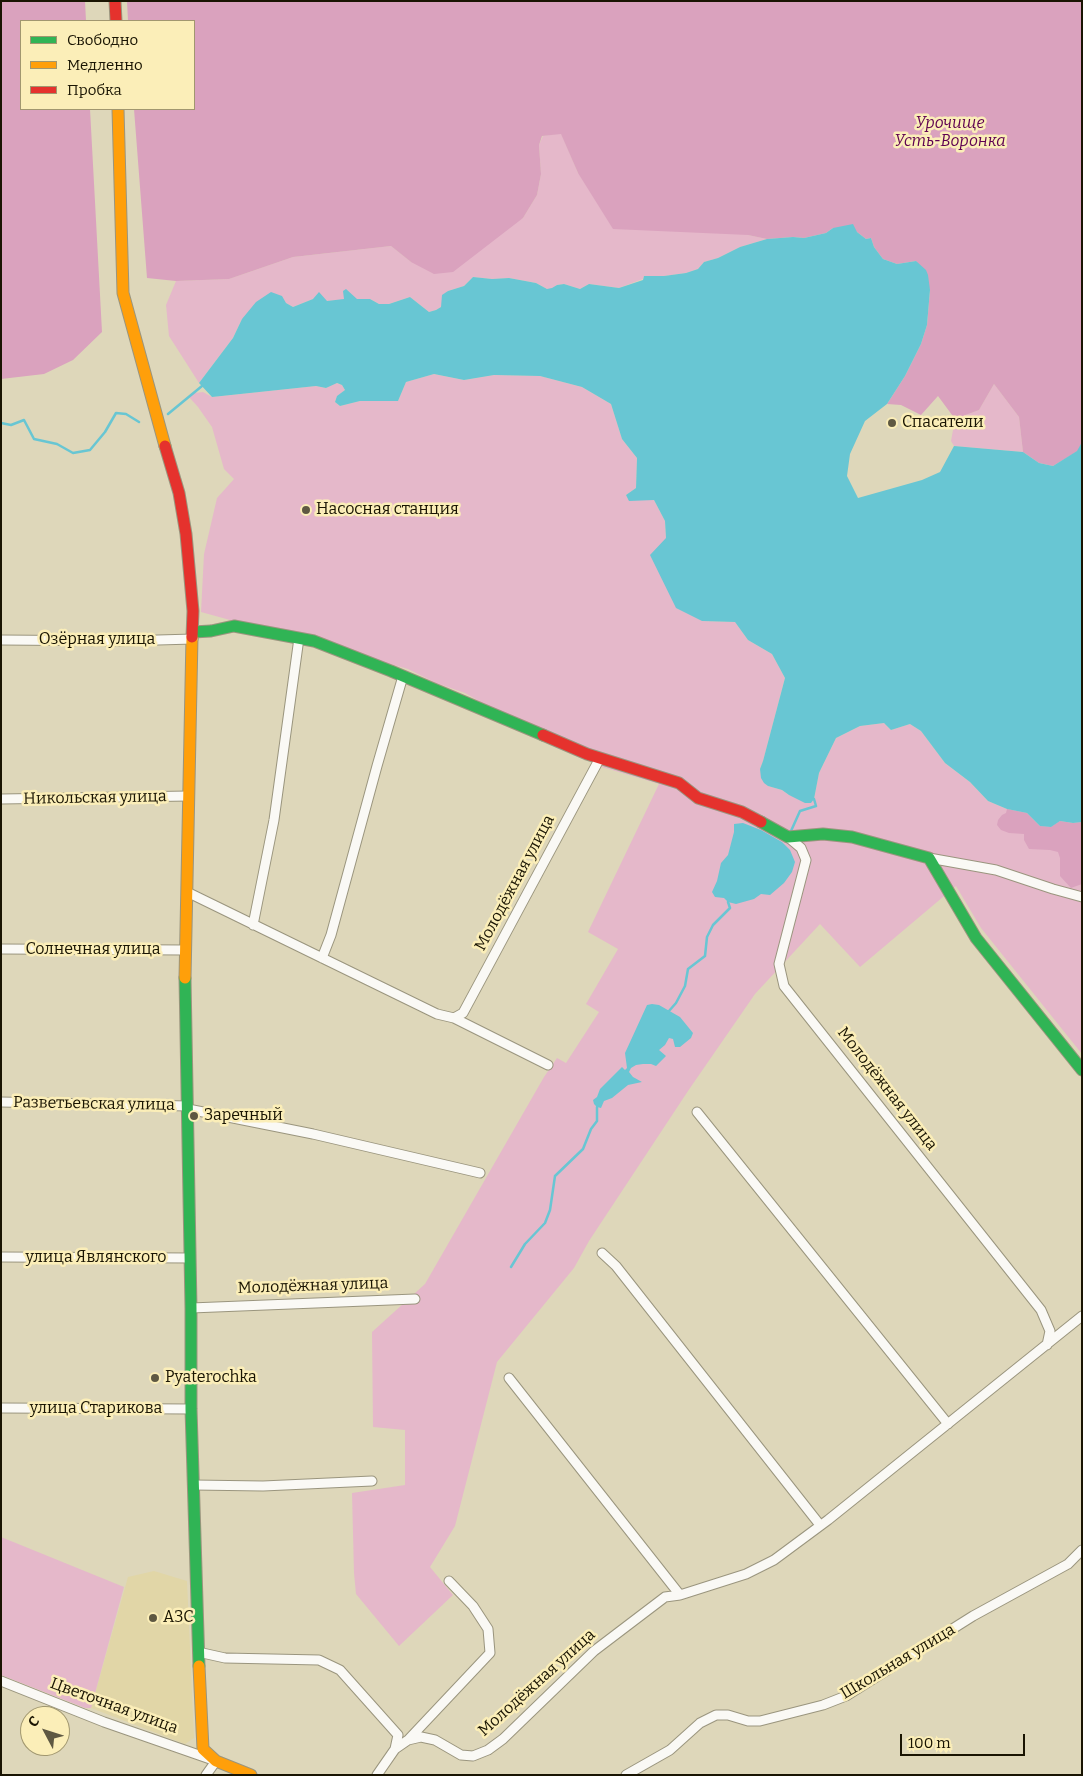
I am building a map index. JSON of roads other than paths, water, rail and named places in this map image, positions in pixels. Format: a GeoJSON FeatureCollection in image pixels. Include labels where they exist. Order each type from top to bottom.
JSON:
{"type":"FeatureCollection","features":[{"type":"Feature","properties":{"kind":"street"},"geometry":{"type":"LineString","coordinates":[[115,1],[116,20]]}},
{"type":"Feature","properties":{"kind":"street"},"geometry":{"type":"LineString","coordinates":[[118,110],[124,292],[178,492],[186,534],[191,577],[193,636],[185,950],[191,1409],[198,1652],[203,1749],[216,1761],[206,1775]]}},
{"type":"Feature","properties":{"kind":"street","name":"Молодёжная улица"},"geometry":{"type":"LineString","coordinates":[[193,636],[234,626],[314,641],[403,676],[587,754],[679,783],[698,798],[742,812],[788,837],[801,848],[806,860],[779,964],[784,986],[1041,1310],[1050,1331],[1047,1345]]}},
{"type":"Feature","properties":{"kind":"street","name":"Озёрная улица"},"geometry":{"type":"LineString","coordinates":[[1,640],[193,636]]}},
{"type":"Feature","properties":{"kind":"street"},"geometry":{"type":"LineString","coordinates":[[253,924],[274,820],[299,638]]}},
{"type":"Feature","properties":{"kind":"street"},"geometry":{"type":"LineString","coordinates":[[322,958],[331,935],[376,766],[403,676]]}},
{"type":"Feature","properties":{"kind":"street","name":"Молодёжная улица"},"geometry":{"type":"LineString","coordinates":[[454,1018],[463,1013],[600,758]]}},
{"type":"Feature","properties":{"kind":"street","name":"Никольская улица"},"geometry":{"type":"LineString","coordinates":[[1,799],[189,796]]}},
{"type":"Feature","properties":{"kind":"street"},"geometry":{"type":"LineString","coordinates":[[788,837],[823,834],[852,837],[929,858],[996,870],[1053,890],[1082,897]]}},
{"type":"Feature","properties":{"kind":"street"},"geometry":{"type":"LineString","coordinates":[[929,858],[976,938],[1082,1070]]}},
{"type":"Feature","properties":{"kind":"street"},"geometry":{"type":"LineString","coordinates":[[187,892],[437,1014],[454,1018],[548,1065]]}},
{"type":"Feature","properties":{"kind":"street","name":"Солнечная улица"},"geometry":{"type":"LineString","coordinates":[[1,949],[185,950]]}},
{"type":"Feature","properties":{"kind":"street","name":"Разветьевская улица"},"geometry":{"type":"LineString","coordinates":[[1,1102],[188,1108],[313,1134],[480,1173]]}},
{"type":"Feature","properties":{"kind":"street"},"geometry":{"type":"LineString","coordinates":[[697,1112],[948,1424]]}},
{"type":"Feature","properties":{"kind":"street"},"geometry":{"type":"LineString","coordinates":[[602,1253],[616,1266],[820,1525]]}},
{"type":"Feature","properties":{"kind":"street","name":"улица Являнского"},"geometry":{"type":"LineString","coordinates":[[1,1257],[190,1258]]}},
{"type":"Feature","properties":{"kind":"street","name":"Молодёжная улица"},"geometry":{"type":"LineString","coordinates":[[191,1308],[415,1299]]}},
{"type":"Feature","properties":{"kind":"street","name":"Молодёжная улица"},"geometry":{"type":"LineString","coordinates":[[408,1740],[421,1737],[435,1740],[461,1755],[473,1756],[488,1750],[503,1739],[594,1651],[665,1597],[680,1595],[746,1574],[774,1560],[1082,1316]]}},
{"type":"Feature","properties":{"kind":"street"},"geometry":{"type":"LineString","coordinates":[[509,1378],[680,1595]]}},
{"type":"Feature","properties":{"kind":"street","name":"улица Старикова"},"geometry":{"type":"LineString","coordinates":[[1,1408],[191,1409]]}},
{"type":"Feature","properties":{"kind":"street"},"geometry":{"type":"LineString","coordinates":[[194,1485],[263,1486],[372,1481]]}},
{"type":"Feature","properties":{"kind":"street","name":"Школьная улица"},"geometry":{"type":"LineString","coordinates":[[626,1775],[670,1750],[700,1723],[716,1715],[728,1715],[748,1721],[760,1721],[823,1705],[846,1696],[974,1616],[1068,1564],[1082,1550]]}},
{"type":"Feature","properties":{"kind":"street"},"geometry":{"type":"LineString","coordinates":[[376,1775],[396,1749],[408,1740],[490,1653],[488,1629],[473,1606],[449,1581]]}},
{"type":"Feature","properties":{"kind":"street"},"geometry":{"type":"LineString","coordinates":[[198,1652],[225,1658],[319,1660],[333,1666],[340,1670],[398,1735],[396,1749]]}},
{"type":"Feature","properties":{"kind":"street","name":"Цветочная улица"},"geometry":{"type":"LineString","coordinates":[[1,1681],[104,1722],[251,1775]]}},
{"type":"Feature","properties":{"kind":"water"},"geometry":{"type":"Polygon","coordinates":[[[853,224],[857,232],[866,239],[871,238],[874,247],[883,259],[897,264],[916,261],[926,270],[930,290],[927,325],[921,344],[905,376],[887,404],[865,421],[850,454],[847,476],[858,498],[922,480],[940,472],[954,446],[1023,452],[1039,463],[1053,466],[1077,451],[1082,442],[1082,822],[1060,821],[1051,827],[1040,826],[1027,813],[1007,809],[988,801],[970,782],[945,763],[921,731],[910,724],[891,730],[884,723],[860,726],[836,738],[819,773],[814,799],[811,803],[805,803],[782,790],[764,783],[761,778],[760,769],[785,678],[772,654],[748,640],[735,622],[702,621],[676,608],[650,555],[666,538],[665,521],[654,500],[629,501],[626,495],[636,488],[637,458],[622,439],[611,404],[582,387],[540,376],[494,375],[464,380],[434,374],[406,382],[398,401],[360,401],[340,406],[335,402],[337,396],[345,390],[342,385],[337,383],[326,388],[316,386],[212,397],[199,383],[233,338],[242,319],[256,302],[271,292],[282,296],[286,303],[293,307],[313,299],[319,292],[327,301],[344,299],[343,291],[346,289],[357,299],[370,299],[379,304],[389,304],[410,297],[429,312],[441,307],[442,295],[464,286],[473,277],[509,278],[536,283],[547,289],[564,284],[580,289],[589,284],[619,288],[643,280],[644,276],[686,273],[698,269],[704,262],[718,258],[740,247],[767,239],[804,238],[826,233],[833,228],[853,224]]]}},
{"type":"Feature","properties":{"kind":"water"},"geometry":{"type":"Polygon","coordinates":[[[743,823],[761,830],[782,842],[790,850],[795,862],[792,872],[784,883],[770,895],[761,894],[754,899],[736,904],[728,902],[724,898],[715,897],[712,892],[717,881],[721,863],[728,855],[734,832],[734,824],[743,823]]]}},
{"type":"Feature","properties":{"kind":"water"},"geometry":{"type":"Polygon","coordinates":[[[647,1005],[659,1005],[680,1017],[693,1033],[691,1038],[680,1047],[675,1047],[673,1039],[669,1038],[659,1050],[666,1056],[656,1066],[643,1064],[631,1068],[629,1072],[633,1077],[642,1082],[628,1085],[612,1098],[604,1101],[601,1108],[597,1107],[593,1100],[597,1097],[600,1089],[622,1067],[625,1070],[627,1068],[625,1053],[647,1005]]]}},
{"type":"Feature","properties":{"kind":"waterway"},"geometry":{"type":"LineString","coordinates":[[168,414],[202,386]]}},
{"type":"Feature","properties":{"kind":"waterway"},"geometry":{"type":"LineString","coordinates":[[1,423],[11,425],[24,420],[34,439],[57,444],[73,453],[90,450],[105,432],[116,413],[126,414],[139,422]]}},
{"type":"Feature","properties":{"kind":"waterway"},"geometry":{"type":"LineString","coordinates":[[791,831],[800,811],[816,806],[814,799]]}},
{"type":"Feature","properties":{"kind":"waterway"},"geometry":{"type":"LineString","coordinates":[[669,1011],[676,1003],[685,986],[688,969],[705,956],[707,937],[713,925],[730,908],[728,902]]}},
{"type":"Feature","properties":{"kind":"waterway"},"geometry":{"type":"LineString","coordinates":[[511,1267],[525,1244],[545,1223],[550,1210],[555,1176],[583,1149],[591,1129],[597,1121],[597,1107]]}},
{"type":"Feature","properties":{"kind":"place","name":"Спасатели"},"geometry":{"type":"Point","coordinates":[892,423]}},
{"type":"Feature","properties":{"kind":"place","name":"Насосная станция"},"geometry":{"type":"Point","coordinates":[306,510]}},
{"type":"Feature","properties":{"kind":"place","name":"Заречный"},"geometry":{"type":"Point","coordinates":[194,1116]}},
{"type":"Feature","properties":{"kind":"place","name":"Pyaterochka"},"geometry":{"type":"Point","coordinates":[155,1378]}},
{"type":"Feature","properties":{"kind":"place","name":"АЗС"},"geometry":{"type":"Point","coordinates":[153,1618]}},
{"type":"Feature","properties":{"kind":"park label","name":"Урочище Усть-Воронка"},"geometry":{"type":"Point","coordinates":[950,133]}}]}
